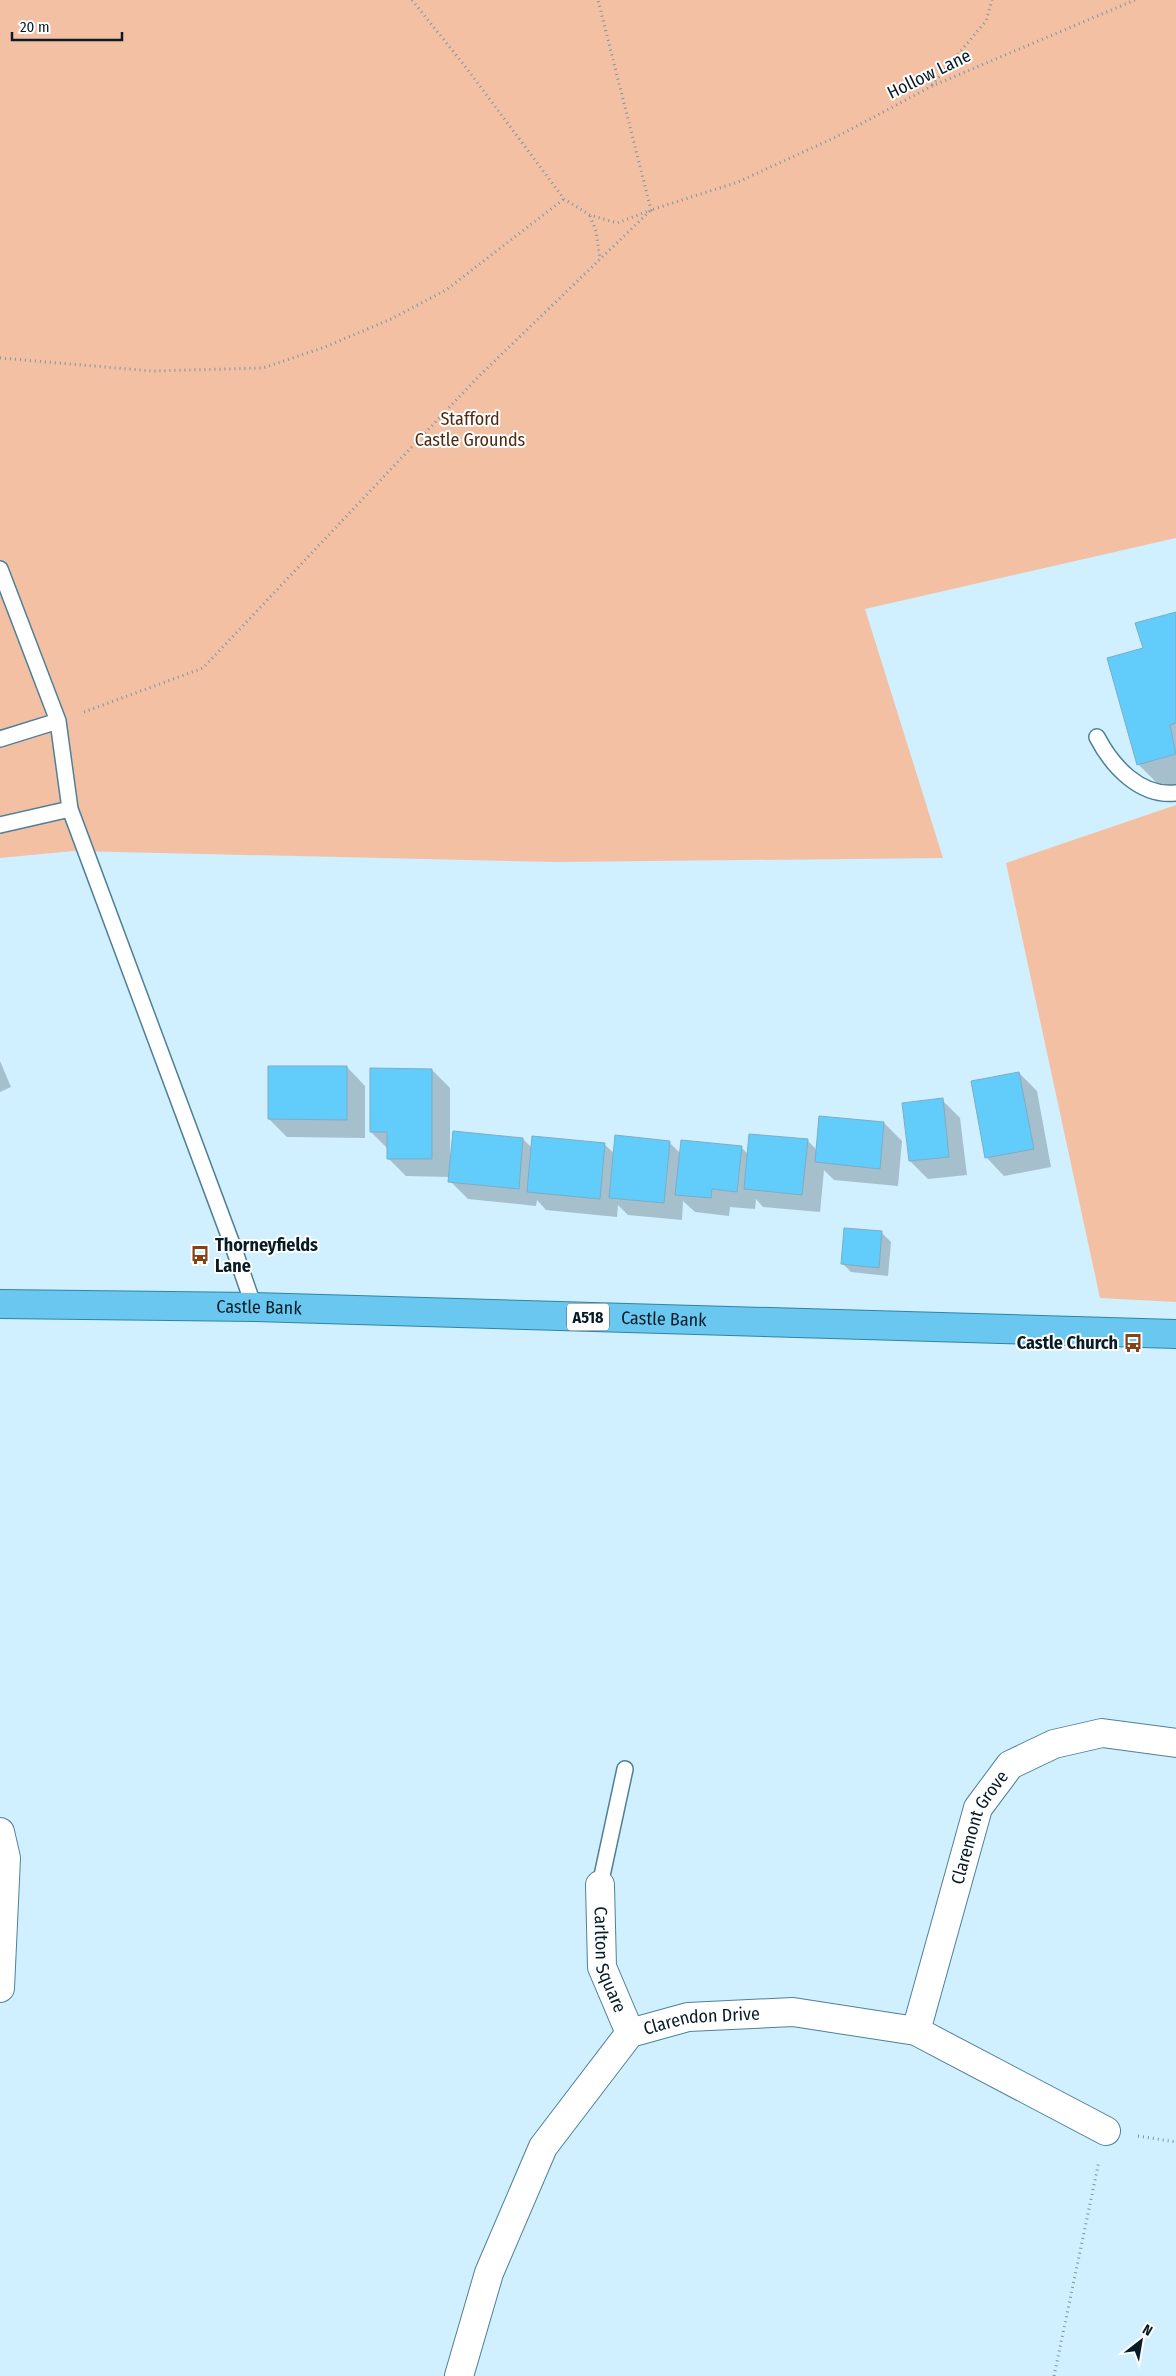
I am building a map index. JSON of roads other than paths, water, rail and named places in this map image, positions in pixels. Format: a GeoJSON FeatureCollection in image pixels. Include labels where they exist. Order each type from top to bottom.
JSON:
{"type":"FeatureCollection","features":[{"type":"Feature","properties":{"kind":"highway","name":"Castle Bank"},"geometry":{"type":"LineString","coordinates":[[0,1304],[254,1307],[1176,1334]]}},
{"type":"Feature","properties":{"kind":"street","name":"Claremont Grove"},"geometry":{"type":"LineString","coordinates":[[916,2031],[978,1808],[1010,1765],[1054,1744],[1102,1733],[1176,1742]]}},
{"type":"Feature","properties":{"kind":"street"},"geometry":{"type":"LineString","coordinates":[[0,1832],[6,1858],[0,1988]]}},
{"type":"Feature","properties":{"kind":"street","name":"Carlton Square"},"geometry":{"type":"LineString","coordinates":[[600,1885],[602,1967],[630,2033]]}},
{"type":"Feature","properties":{"kind":"street","name":"Clarendon Drive"},"geometry":{"type":"LineString","coordinates":[[459,2376],[489,2273],[543,2147],[630,2033],[688,2017],[793,2012],[916,2031],[1106,2131]]}},
{"type":"Feature","properties":{"kind":"lane"},"geometry":{"type":"LineString","coordinates":[[0,569],[58,721],[70,809],[254,1307]]}},
{"type":"Feature","properties":{"kind":"lane"},"geometry":{"type":"LineString","coordinates":[[0,739],[58,721]]}},
{"type":"Feature","properties":{"kind":"lane"},"geometry":{"type":"LineString","coordinates":[[1097,737],[1106,754],[1137,784],[1160,793],[1176,793]]}},
{"type":"Feature","properties":{"kind":"lane"},"geometry":{"type":"LineString","coordinates":[[0,825],[70,809]]}},
{"type":"Feature","properties":{"kind":"lane"},"geometry":{"type":"LineString","coordinates":[[600,1885],[625,1769]]}},
{"type":"Feature","properties":{"kind":"place","name":"Thorneyfields Lane"},"geometry":{"type":"Point","coordinates":[200,1255]}},
{"type":"Feature","properties":{"kind":"place","name":"Castle Church"},"geometry":{"type":"Point","coordinates":[1133,1343]}},
{"type":"Feature","properties":{"kind":"park label","name":"Stafford Castle Grounds"},"geometry":{"type":"Point","coordinates":[470,429]}}]}
